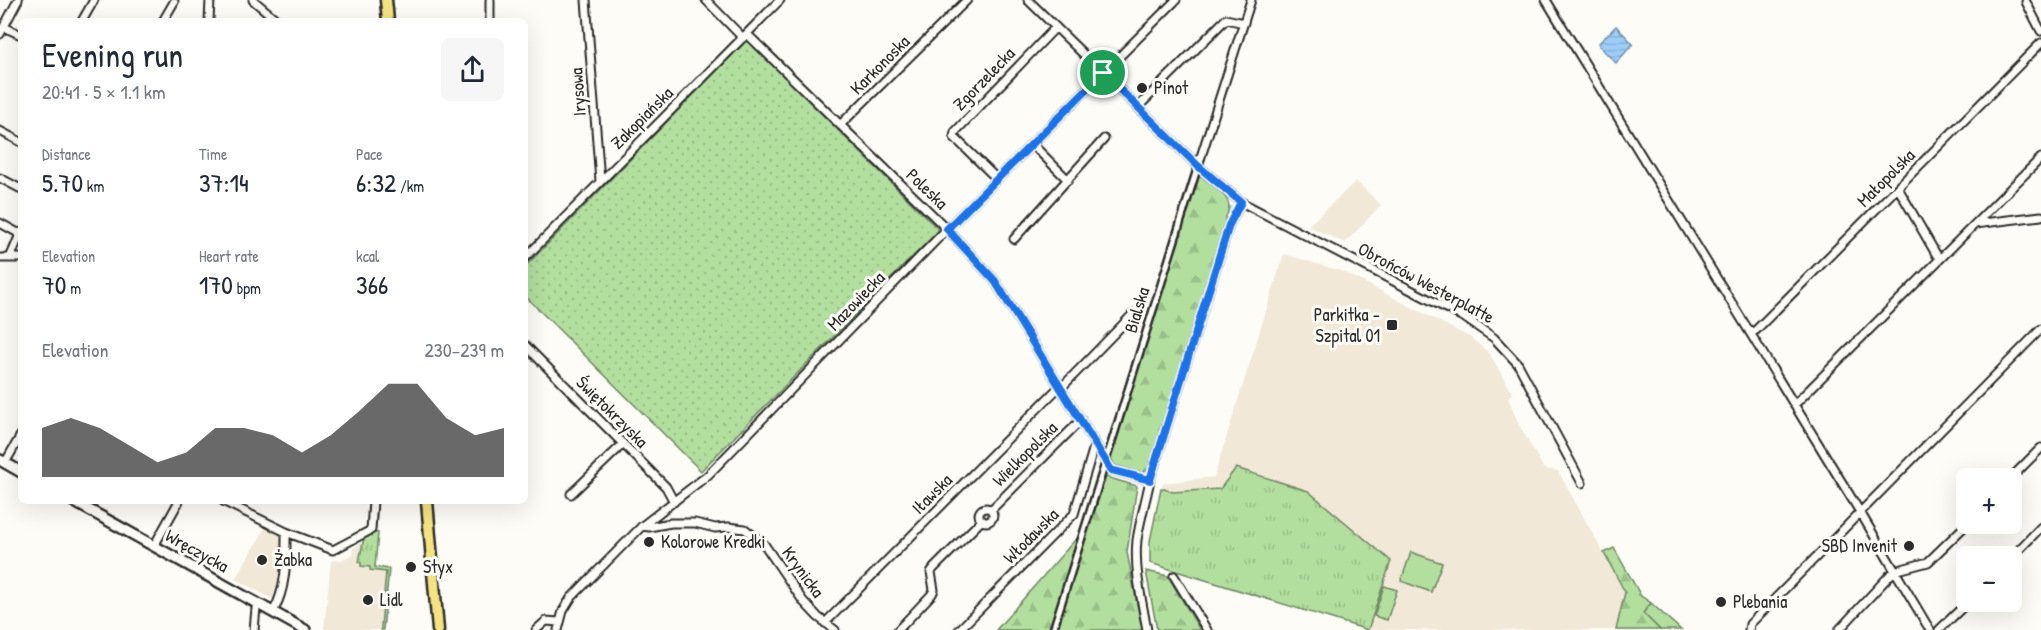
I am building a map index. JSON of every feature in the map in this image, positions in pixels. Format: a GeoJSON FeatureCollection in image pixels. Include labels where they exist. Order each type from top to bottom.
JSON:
{"type":"FeatureCollection","features":[{"type":"Feature","properties":{"kind":"main road"},"geometry":{"type":"LineString","coordinates":[[386,0],[388,18]]}},
{"type":"Feature","properties":{"kind":"main road"},"geometry":{"type":"LineString","coordinates":[[2,462],[18,470]]}},
{"type":"Feature","properties":{"kind":"main road","name":"Wręczycka"},"geometry":{"type":"LineString","coordinates":[[78,504],[305,630]]}},
{"type":"Feature","properties":{"kind":"main road"},"geometry":{"type":"LineString","coordinates":[[427,504],[438,630]]}},
{"type":"Feature","properties":{"kind":"street"},"geometry":{"type":"LineString","coordinates":[[18,0],[2,31],[18,35]]}},
{"type":"Feature","properties":{"kind":"street"},"geometry":{"type":"LineString","coordinates":[[84,18],[94,0]]}},
{"type":"Feature","properties":{"kind":"street"},"geometry":{"type":"LineString","coordinates":[[209,18],[210,0]]}},
{"type":"Feature","properties":{"kind":"street"},"geometry":{"type":"LineString","coordinates":[[253,0],[274,18]]}},
{"type":"Feature","properties":{"kind":"street"},"geometry":{"type":"LineString","coordinates":[[490,0],[490,18]]}},
{"type":"Feature","properties":{"kind":"street","name":"Irysowa"},"geometry":{"type":"LineString","coordinates":[[586,0],[600,182]]}},
{"type":"Feature","properties":{"kind":"street","name":"Poleska"},"geometry":{"type":"LineString","coordinates":[[706,0],[947,229],[995,281],[1106,462]]}},
{"type":"Feature","properties":{"kind":"street","name":"Zakopiańska"},"geometry":{"type":"LineString","coordinates":[[528,255],[780,0]]}},
{"type":"Feature","properties":{"kind":"street","name":"Karkonoska"},"geometry":{"type":"LineString","coordinates":[[840,125],[967,0]]}},
{"type":"Feature","properties":{"kind":"street"},"geometry":{"type":"LineString","coordinates":[[1031,3],[1040,0]]}},
{"type":"Feature","properties":{"kind":"street","name":"Mazowiecka"},"geometry":{"type":"LineString","coordinates":[[536,630],[546,621],[559,626],[564,607],[571,598],[642,526],[708,475],[947,229],[1176,0]]}},
{"type":"Feature","properties":{"kind":"street","name":"Bialska"},"geometry":{"type":"LineString","coordinates":[[1053,630],[1251,0]]}},
{"type":"Feature","properties":{"kind":"street"},"geometry":{"type":"LineString","coordinates":[[1546,0],[1930,630]]}},
{"type":"Feature","properties":{"kind":"street"},"geometry":{"type":"LineString","coordinates":[[165,18],[174,2]]}},
{"type":"Feature","properties":{"kind":"street"},"geometry":{"type":"LineString","coordinates":[[2026,2],[2041,31]]}},
{"type":"Feature","properties":{"kind":"street","name":"Obrońców Westerplatte"},"geometry":{"type":"LineString","coordinates":[[1031,3],[1198,166],[1241,202],[1465,318],[1494,338],[1518,364],[1582,483]]}},
{"type":"Feature","properties":{"kind":"street"},"geometry":{"type":"LineString","coordinates":[[1138,107],[1226,19],[1244,23]]}},
{"type":"Feature","properties":{"kind":"street","name":"Zgorzelecka"},"geometry":{"type":"LineString","coordinates":[[997,179],[954,137],[955,132],[1056,27]]}},
{"type":"Feature","properties":{"kind":"street","name":"Małopolska"},"geometry":{"type":"LineString","coordinates":[[1750,333],[1756,330],[2041,43]]}},
{"type":"Feature","properties":{"kind":"street"},"geometry":{"type":"LineString","coordinates":[[0,131],[18,140]]}},
{"type":"Feature","properties":{"kind":"street"},"geometry":{"type":"LineString","coordinates":[[1014,239],[1104,139]]}},
{"type":"Feature","properties":{"kind":"street"},"geometry":{"type":"LineString","coordinates":[[1032,144],[1068,180]]}},
{"type":"Feature","properties":{"kind":"street"},"geometry":{"type":"LineString","coordinates":[[1794,405],[2041,158]]}},
{"type":"Feature","properties":{"kind":"street"},"geometry":{"type":"LineString","coordinates":[[0,178],[18,187]]}},
{"type":"Feature","properties":{"kind":"street"},"geometry":{"type":"LineString","coordinates":[[1898,188],[1940,258]]}},
{"type":"Feature","properties":{"kind":"street"},"geometry":{"type":"LineString","coordinates":[[1147,630],[1138,577],[1137,543],[1150,480],[1229,225],[1241,202]]}},
{"type":"Feature","properties":{"kind":"street"},"geometry":{"type":"LineString","coordinates":[[1975,224],[2041,216]]}},
{"type":"Feature","properties":{"kind":"street"},"geometry":{"type":"LineString","coordinates":[[0,223],[18,232]]}},
{"type":"Feature","properties":{"kind":"street"},"geometry":{"type":"LineString","coordinates":[[10,258],[18,240]]}},
{"type":"Feature","properties":{"kind":"street"},"geometry":{"type":"LineString","coordinates":[[0,258],[18,258]]}},
{"type":"Feature","properties":{"kind":"street"},"geometry":{"type":"LineString","coordinates":[[1061,387],[1134,313]]}},
{"type":"Feature","properties":{"kind":"street"},"geometry":{"type":"LineString","coordinates":[[1749,630],[1750,624],[2041,329]]}},
{"type":"Feature","properties":{"kind":"street","name":"Świętokrzyska"},"geometry":{"type":"LineString","coordinates":[[528,348],[666,487],[674,502]]}},
{"type":"Feature","properties":{"kind":"street","name":"Iławska"},"geometry":{"type":"LineString","coordinates":[[825,622],[1061,387]]}},
{"type":"Feature","properties":{"kind":"street","name":"Wielkopolska"},"geometry":{"type":"LineString","coordinates":[[898,630],[932,594],[934,590],[931,572],[982,520],[981,511],[985,508],[991,510],[1081,420]]}},
{"type":"Feature","properties":{"kind":"street"},"geometry":{"type":"LineString","coordinates":[[2,462],[18,439]]}},
{"type":"Feature","properties":{"kind":"street"},"geometry":{"type":"LineString","coordinates":[[571,494],[623,444]]}},
{"type":"Feature","properties":{"kind":"street","name":"Włodawska"},"geometry":{"type":"LineString","coordinates":[[959,630],[1074,514],[1094,450],[1097,447]]}},
{"type":"Feature","properties":{"kind":"street"},"geometry":{"type":"LineString","coordinates":[[2021,468],[2041,448]]}},
{"type":"Feature","properties":{"kind":"street"},"geometry":{"type":"LineString","coordinates":[[1106,462],[1111,470],[1150,480]]}},
{"type":"Feature","properties":{"kind":"street"},"geometry":{"type":"LineString","coordinates":[[154,546],[177,504]]}},
{"type":"Feature","properties":{"kind":"street"},"geometry":{"type":"LineString","coordinates":[[229,504],[286,532],[333,550],[371,530],[373,504]]}},
{"type":"Feature","properties":{"kind":"street","name":"Krynicka"},"geometry":{"type":"LineString","coordinates":[[642,526],[695,522],[715,528],[746,529],[764,544],[803,601],[835,630]]}},
{"type":"Feature","properties":{"kind":"street"},"geometry":{"type":"LineString","coordinates":[[2022,547],[2041,527]]}},
{"type":"Feature","properties":{"kind":"street"},"geometry":{"type":"LineString","coordinates":[[273,612],[280,597],[286,562],[286,532]]}},
{"type":"Feature","properties":{"kind":"street"},"geometry":{"type":"LineString","coordinates":[[1838,629],[1894,572],[1928,562],[1957,534]]}},
{"type":"Feature","properties":{"kind":"street"},"geometry":{"type":"LineString","coordinates":[[1174,576],[1207,630]]}},
{"type":"Feature","properties":{"kind":"street"},"geometry":{"type":"LineString","coordinates":[[254,630],[256,608],[259,604]]}},
{"type":"Feature","properties":{"kind":"street"},"geometry":{"type":"LineString","coordinates":[[1939,630],[1958,612]]}},
{"type":"Feature","properties":{"kind":"shaded area"},"geometry":{"type":"Polygon","coordinates":[[[1356,181],[1381,205],[1345,243],[1308,226],[1356,181]]]}},
{"type":"Feature","properties":{"kind":"shaded area"},"geometry":{"type":"Polygon","coordinates":[[[1284,254],[1344,272],[1471,338],[1489,353],[1513,394],[1508,397],[1518,423],[1544,469],[1558,471],[1625,592],[1616,630],[1366,630],[1151,563],[1150,539],[1163,483],[1214,477],[1284,254]]]}},
{"type":"Feature","properties":{"kind":"shaded area"},"geometry":{"type":"Polygon","coordinates":[[[266,527],[284,534],[284,561],[274,600],[235,579],[266,527]]]}},
{"type":"Feature","properties":{"kind":"shaded area"},"geometry":{"type":"Polygon","coordinates":[[[378,533],[375,567],[389,569],[383,630],[327,630],[324,628],[331,561],[342,560],[354,553],[352,549],[378,533]]]}},
{"type":"Feature","properties":{"kind":"green space"},"geometry":{"type":"Polygon","coordinates":[[[747,40],[939,230],[701,471],[528,299],[528,264],[747,40]]]}},
{"type":"Feature","properties":{"kind":"green space"},"geometry":{"type":"Polygon","coordinates":[[[1201,176],[1223,194],[1229,208],[1150,469],[1142,473],[1114,465],[1111,457],[1198,177],[1201,176]]]}},
{"type":"Feature","properties":{"kind":"green space"},"geometry":{"type":"Polygon","coordinates":[[[1236,468],[1308,491],[1391,561],[1368,630],[1150,563],[1150,541],[1161,488],[1173,492],[1220,489],[1236,468]]]}},
{"type":"Feature","properties":{"kind":"green space"},"geometry":{"type":"Polygon","coordinates":[[[1106,477],[1137,486],[1127,552],[1142,630],[996,630],[1074,541],[1088,530],[1106,477]]]}},
{"type":"Feature","properties":{"kind":"green space"},"geometry":{"type":"Polygon","coordinates":[[[371,532],[378,533],[375,567],[389,569],[383,630],[381,626],[386,572],[370,570],[370,567],[361,566],[359,562],[364,537],[371,532]]]}},
{"type":"Feature","properties":{"kind":"green space"},"geometry":{"type":"Polygon","coordinates":[[[1614,548],[1641,596],[1651,603],[1643,613],[1660,630],[1616,630],[1625,592],[1604,553],[1614,548]]]}},
{"type":"Feature","properties":{"kind":"green space"},"geometry":{"type":"Polygon","coordinates":[[[1411,552],[1442,563],[1431,592],[1401,581],[1411,552]]]}},
{"type":"Feature","properties":{"kind":"green space"},"geometry":{"type":"Polygon","coordinates":[[[1146,571],[1168,576],[1200,630],[1157,630],[1146,571]]]}},
{"type":"Feature","properties":{"kind":"green space"},"geometry":{"type":"Polygon","coordinates":[[[1384,586],[1397,590],[1387,620],[1374,616],[1384,586]]]}},
{"type":"Feature","properties":{"kind":"green space"},"geometry":{"type":"Polygon","coordinates":[[[1651,603],[1681,630],[1660,630],[1643,613],[1651,603]]]}},
{"type":"Feature","properties":{"kind":"water"},"geometry":{"type":"Polygon","coordinates":[[[1616,26],[1633,44],[1616,63],[1599,46],[1599,43],[1616,26]]]}},
{"type":"Feature","properties":{"kind":"place","name":"Pinot"},"geometry":{"type":"Point","coordinates":[1142,88]}},
{"type":"Feature","properties":{"kind":"place","name":"Parkitka - Szpital 01"},"geometry":{"type":"Point","coordinates":[1392,325]}},
{"type":"Feature","properties":{"kind":"place","name":"Kolorowe Kredki"},"geometry":{"type":"Point","coordinates":[649,542]}},
{"type":"Feature","properties":{"kind":"place","name":"SBD Invenit"},"geometry":{"type":"Point","coordinates":[1909,546]}},
{"type":"Feature","properties":{"kind":"place","name":"Żabka"},"geometry":{"type":"Point","coordinates":[262,560]}},
{"type":"Feature","properties":{"kind":"place","name":"Styx"},"geometry":{"type":"Point","coordinates":[411,567]}},
{"type":"Feature","properties":{"kind":"place","name":"Lidl"},"geometry":{"type":"Point","coordinates":[368,600]}},
{"type":"Feature","properties":{"kind":"place","name":"Plebania"},"geometry":{"type":"Point","coordinates":[1721,602]}},
{"type":"Feature","properties":{"kind":"route"},"geometry":{"type":"LineString","coordinates":[[1103,73],[1198,166],[1241,202],[1229,225],[1150,480],[1111,470],[995,281],[947,229],[1103,73]]}}]}
